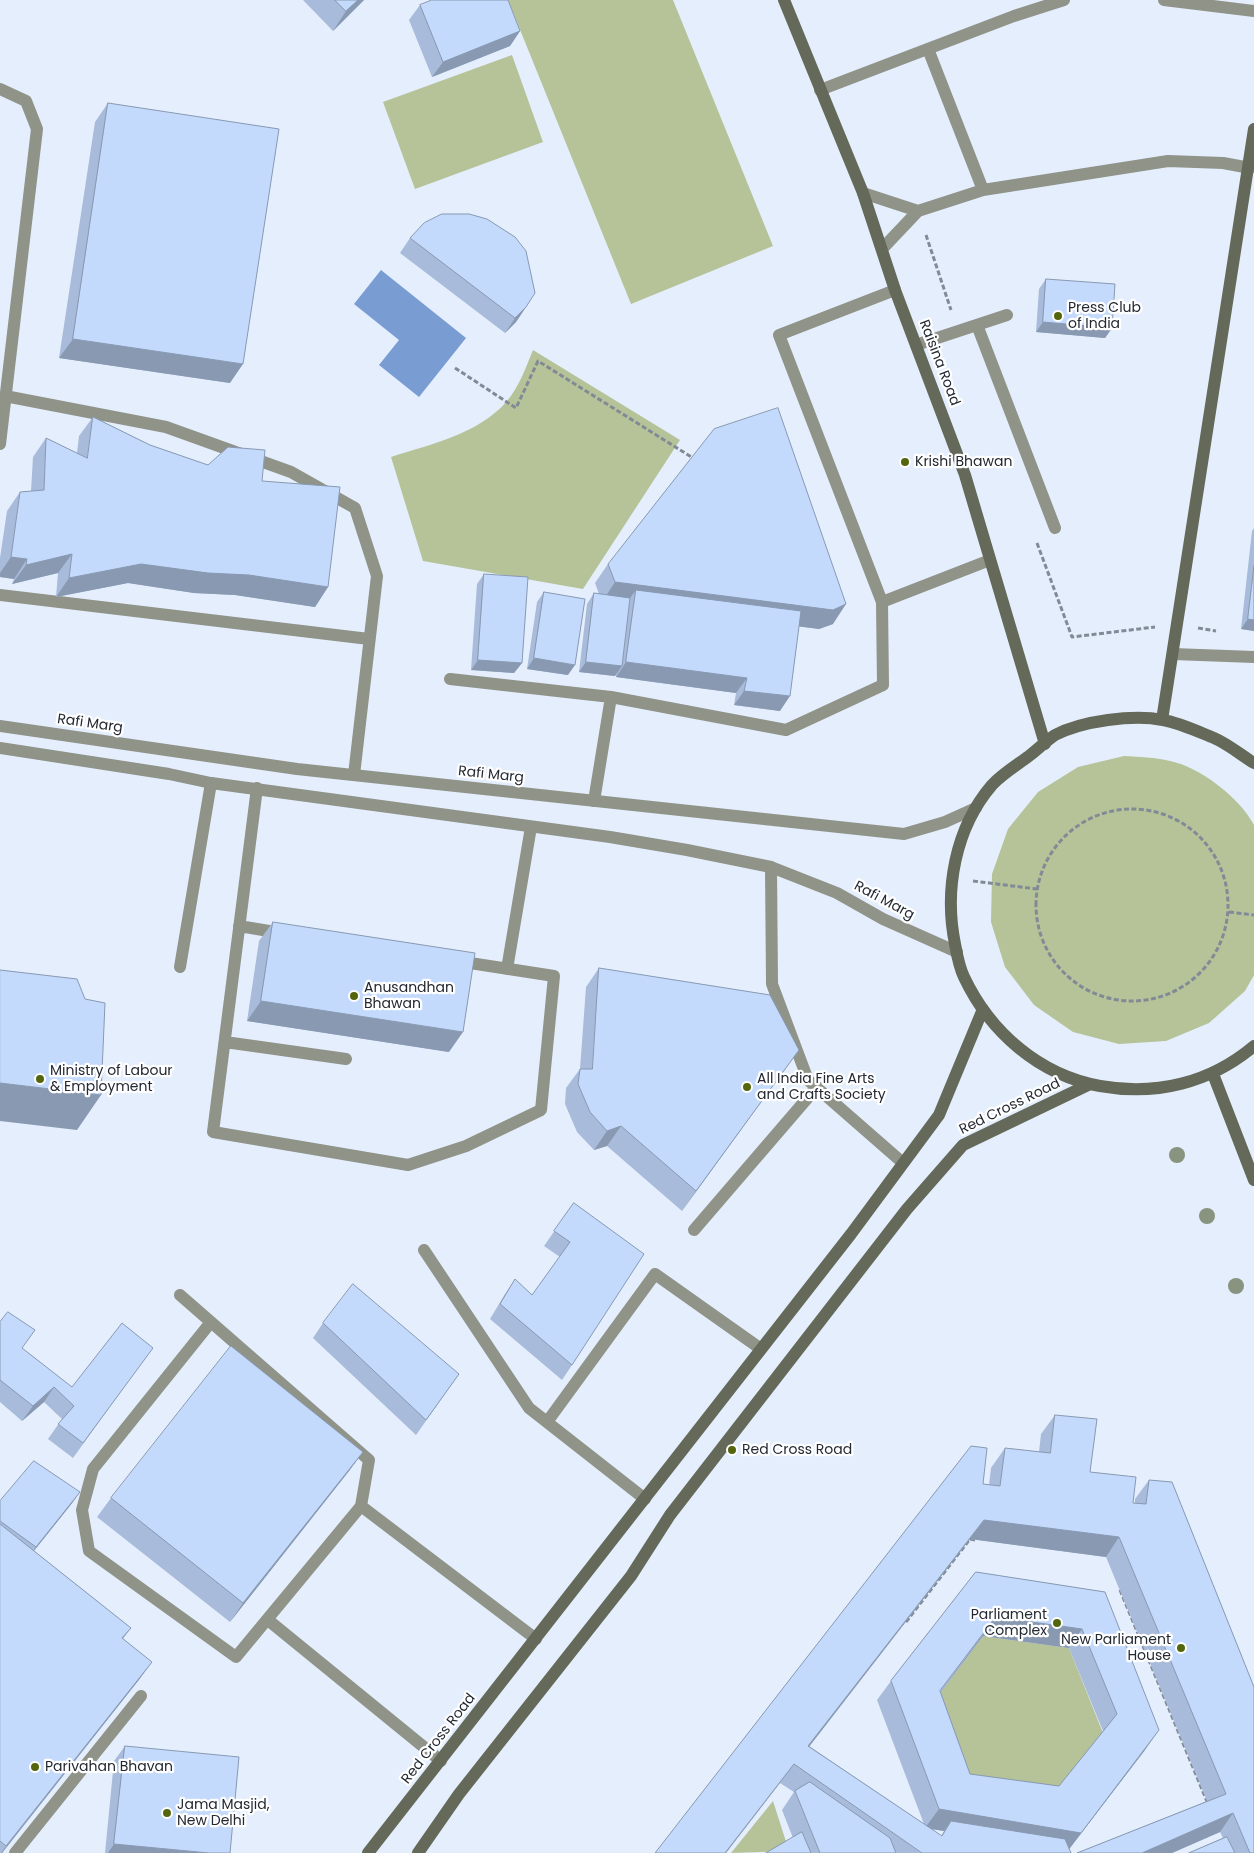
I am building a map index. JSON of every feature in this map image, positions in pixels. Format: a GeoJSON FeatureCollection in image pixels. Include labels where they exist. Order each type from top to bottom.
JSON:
{"type":"FeatureCollection","features":[{"type":"Feature","properties":{"kind":"main road","name":"Raisina Road"},"geometry":{"type":"LineString","coordinates":[[784,0],[863,193],[895,290],[965,475],[1045,744]]}},
{"type":"Feature","properties":{"kind":"main road"},"geometry":{"type":"LineString","coordinates":[[1162,720],[1250,168],[1254,129]]}},
{"type":"Feature","properties":{"kind":"main road"},"geometry":{"type":"LineString","coordinates":[[1254,763],[1216,739],[1162,720],[1111,719],[1082,725],[1055,736],[993,784],[976,808],[963,835],[950,893],[951,922],[963,975],[983,1009],[1004,1035],[1029,1057],[1058,1073],[1090,1084],[1120,1090],[1152,1090],[1183,1084],[1213,1074],[1240,1058],[1254,1046]]}},
{"type":"Feature","properties":{"kind":"main road","name":"Red Cross Road"},"geometry":{"type":"LineString","coordinates":[[368,1853],[762,1349],[939,1114],[983,1009]]}},
{"type":"Feature","properties":{"kind":"main road"},"geometry":{"type":"LineString","coordinates":[[1213,1074],[1250,1161],[1254,1180]]}},
{"type":"Feature","properties":{"kind":"main road","name":"Red Cross Road"},"geometry":{"type":"LineString","coordinates":[[418,1853],[459,1794],[631,1576],[670,1514],[907,1209],[964,1145],[1090,1084]]}},
{"type":"Feature","properties":{"kind":"street"},"geometry":{"type":"LineString","coordinates":[[820,90],[1014,16],[1064,0]]}},
{"type":"Feature","properties":{"kind":"street"},"geometry":{"type":"LineString","coordinates":[[1164,0],[1254,11]]}},
{"type":"Feature","properties":{"kind":"street"},"geometry":{"type":"LineString","coordinates":[[928,49],[983,190]]}},
{"type":"Feature","properties":{"kind":"street"},"geometry":{"type":"LineString","coordinates":[[0,89],[26,101],[37,129],[0,444]]}},
{"type":"Feature","properties":{"kind":"street"},"geometry":{"type":"LineString","coordinates":[[882,249],[918,211],[983,190],[1168,161],[1223,163],[1250,168]]}},
{"type":"Feature","properties":{"kind":"street"},"geometry":{"type":"LineString","coordinates":[[863,193],[918,211]]}},
{"type":"Feature","properties":{"kind":"street"},"geometry":{"type":"LineString","coordinates":[[450,679],[611,696],[786,730],[883,685],[882,602],[779,335],[895,290]]}},
{"type":"Feature","properties":{"kind":"street"},"geometry":{"type":"LineString","coordinates":[[916,345],[1007,314]]}},
{"type":"Feature","properties":{"kind":"street"},"geometry":{"type":"LineString","coordinates":[[977,325],[1055,528]]}},
{"type":"Feature","properties":{"kind":"street"},"geometry":{"type":"LineString","coordinates":[[6,396],[166,427],[291,472],[355,508],[376,576],[354,775]]}},
{"type":"Feature","properties":{"kind":"street"},"geometry":{"type":"LineString","coordinates":[[882,602],[990,560]]}},
{"type":"Feature","properties":{"kind":"street"},"geometry":{"type":"LineString","coordinates":[[0,595],[369,639]]}},
{"type":"Feature","properties":{"kind":"street"},"geometry":{"type":"LineString","coordinates":[[1173,654],[1254,657]]}},
{"type":"Feature","properties":{"kind":"street"},"geometry":{"type":"LineString","coordinates":[[594,801],[611,696]]}},
{"type":"Feature","properties":{"kind":"street","name":"Rafi Marg"},"geometry":{"type":"LineString","coordinates":[[0,726],[354,775],[904,834],[945,822],[976,808]]}},
{"type":"Feature","properties":{"kind":"street","name":"Rafi Marg"},"geometry":{"type":"LineString","coordinates":[[0,748],[169,774],[210,783],[257,788],[336,801],[687,850],[770,868],[837,893],[883,919],[957,952]]}},
{"type":"Feature","properties":{"kind":"street"},"geometry":{"type":"LineString","coordinates":[[180,967],[210,783]]}},
{"type":"Feature","properties":{"kind":"street"},"geometry":{"type":"LineString","coordinates":[[257,788],[213,1132],[408,1165],[466,1146],[541,1110],[554,976],[440,958]]}},
{"type":"Feature","properties":{"kind":"street"},"geometry":{"type":"LineString","coordinates":[[507,969],[532,827]]}},
{"type":"Feature","properties":{"kind":"street"},"geometry":{"type":"LineString","coordinates":[[770,868],[772,984],[808,1080],[904,1162]]}},
{"type":"Feature","properties":{"kind":"street"},"geometry":{"type":"LineString","coordinates":[[239,926],[296,936]]}},
{"type":"Feature","properties":{"kind":"street"},"geometry":{"type":"LineString","coordinates":[[225,1042],[346,1060]]}},
{"type":"Feature","properties":{"kind":"street"},"geometry":{"type":"LineString","coordinates":[[694,1230],[817,1087]]}},
{"type":"Feature","properties":{"kind":"street"},"geometry":{"type":"LineString","coordinates":[[424,1250],[529,1408],[645,1499]]}},
{"type":"Feature","properties":{"kind":"street"},"geometry":{"type":"LineString","coordinates":[[547,1422],[655,1274],[762,1349]]}},
{"type":"Feature","properties":{"kind":"street"},"geometry":{"type":"LineString","coordinates":[[180,1294],[369,1460],[361,1506],[236,1657],[89,1551],[82,1510],[92,1470],[211,1322]]}},
{"type":"Feature","properties":{"kind":"street"},"geometry":{"type":"LineString","coordinates":[[361,1506],[536,1639]]}},
{"type":"Feature","properties":{"kind":"street"},"geometry":{"type":"LineString","coordinates":[[268,1620],[441,1760]]}},
{"type":"Feature","properties":{"kind":"street"},"geometry":{"type":"LineString","coordinates":[[15,1853],[141,1696]]}},
{"type":"Feature","properties":{"kind":"path"},"geometry":{"type":"LineString","coordinates":[[455,368],[516,408],[538,361],[693,458]]}},
{"type":"Feature","properties":{"kind":"path"},"geometry":{"type":"LineString","coordinates":[[1127,808],[1160,812],[1189,826],[1212,850],[1226,879],[1229,912],[1222,943],[1205,969],[1181,989],[1152,1001],[1121,1002],[1091,993],[1065,975],[1047,950],[1037,920],[1037,889],[1048,858],[1068,832],[1096,815],[1127,808]]}},
{"type":"Feature","properties":{"kind":"path"},"geometry":{"type":"LineString","coordinates":[[953,878],[1037,889]]}},
{"type":"Feature","properties":{"kind":"path"},"geometry":{"type":"LineString","coordinates":[[1229,912],[1254,915]]}},
{"type":"Feature","properties":{"kind":"path"},"geometry":{"type":"LineString","coordinates":[[904,1625],[970,1539],[980,1541]]}},
{"type":"Feature","properties":{"kind":"path"},"geometry":{"type":"LineString","coordinates":[[1117,1584],[1212,1813]]}},
{"type":"Feature","properties":{"kind":"green space"},"geometry":{"type":"Polygon","coordinates":[[[508,0],[673,0],[773,246],[631,304],[508,0]]]}},
{"type":"Feature","properties":{"kind":"green space"},"geometry":{"type":"Polygon","coordinates":[[[512,55],[543,142],[415,189],[383,102],[512,55]]]}},
{"type":"Feature","properties":{"kind":"green space"},"geometry":{"type":"Polygon","coordinates":[[[533,350],[680,440],[583,589],[423,561],[391,457],[454,436],[483,422],[507,401],[515,390],[533,350]]]}},
{"type":"Feature","properties":{"kind":"green space"},"geometry":{"type":"Polygon","coordinates":[[[1124,756],[1164,760],[1182,764],[1194,770],[1229,794],[1248,815],[1254,825],[1254,975],[1245,991],[1209,1023],[1166,1041],[1119,1044],[1073,1032],[1034,1005],[1005,967],[991,922],[992,874],[1008,829],[1038,792],[1078,767],[1124,756]]]}},
{"type":"Feature","properties":{"kind":"green space"},"geometry":{"type":"Polygon","coordinates":[[[983,1636],[1069,1648],[1103,1733],[1045,1805],[956,1793],[927,1710],[983,1636]]]}},
{"type":"Feature","properties":{"kind":"green space"},"geometry":{"type":"Polygon","coordinates":[[[773,1801],[789,1851],[731,1853],[773,1801]]]}},
{"type":"Feature","properties":{"kind":"water"},"geometry":{"type":"Polygon","coordinates":[[[381,270],[466,338],[419,397],[379,365],[399,340],[354,304],[381,270]]]}},
{"type":"Feature","properties":{"kind":"building"},"geometry":{"type":"Polygon","coordinates":[[[335,0],[358,0],[346,11],[335,0]]]}},
{"type":"Feature","properties":{"kind":"building"},"geometry":{"type":"Polygon","coordinates":[[[432,0],[508,0],[520,31],[443,62],[420,5],[432,0]]]}},
{"type":"Feature","properties":{"kind":"building"},"geometry":{"type":"Polygon","coordinates":[[[108,103],[279,129],[243,364],[73,339],[108,103]]]}},
{"type":"Feature","properties":{"kind":"building"},"geometry":{"type":"Polygon","coordinates":[[[442,214],[469,214],[487,219],[515,237],[526,251],[535,293],[526,307],[515,318],[410,238],[424,223],[442,214]]]}},
{"type":"Feature","properties":{"kind":"building"},"geometry":{"type":"Polygon","coordinates":[[[1046,279],[1115,284],[1112,328],[1043,322],[1046,279]]]}},
{"type":"Feature","properties":{"kind":"building"},"geometry":{"type":"Polygon","coordinates":[[[778,408],[846,604],[833,610],[615,582],[608,564],[714,429],[778,408]]]}},
{"type":"Feature","properties":{"kind":"building"},"geometry":{"type":"Polygon","coordinates":[[[93,417],[150,445],[208,465],[228,447],[265,450],[262,481],[340,487],[328,587],[249,575],[208,573],[141,564],[69,578],[72,554],[26,565],[27,559],[11,557],[20,492],[44,490],[46,438],[87,458],[93,417]]]}},
{"type":"Feature","properties":{"kind":"building"},"geometry":{"type":"Polygon","coordinates":[[[1254,566],[1254,620],[1248,619],[1254,566]]]}},
{"type":"Feature","properties":{"kind":"building"},"geometry":{"type":"Polygon","coordinates":[[[484,574],[528,577],[522,663],[478,660],[484,574]]]}},
{"type":"Feature","properties":{"kind":"building"},"geometry":{"type":"Polygon","coordinates":[[[636,590],[801,611],[790,696],[744,691],[747,678],[626,662],[636,590]]]}},
{"type":"Feature","properties":{"kind":"building"},"geometry":{"type":"Polygon","coordinates":[[[544,592],[585,599],[575,665],[534,658],[544,592]]]}},
{"type":"Feature","properties":{"kind":"building"},"geometry":{"type":"Polygon","coordinates":[[[594,593],[630,598],[622,666],[586,662],[594,593]]]}},
{"type":"Feature","properties":{"kind":"building","name":"Anusandhan Bhawan"},"geometry":{"type":"Polygon","coordinates":[[[273,922],[475,953],[463,1032],[261,1001],[273,922]]]}},
{"type":"Feature","properties":{"kind":"building"},"geometry":{"type":"Polygon","coordinates":[[[599,968],[770,995],[799,1050],[696,1191],[621,1126],[607,1131],[590,1112],[578,1084],[580,1069],[592,1069],[599,968]]]}},
{"type":"Feature","properties":{"kind":"building"},"geometry":{"type":"Polygon","coordinates":[[[0,970],[77,979],[85,999],[105,1003],[101,1095],[0,1083],[0,970]]]}},
{"type":"Feature","properties":{"kind":"building"},"geometry":{"type":"Polygon","coordinates":[[[574,1203],[644,1254],[572,1365],[500,1304],[515,1279],[532,1295],[570,1242],[554,1231],[574,1203]]]}},
{"type":"Feature","properties":{"kind":"building"},"geometry":{"type":"Polygon","coordinates":[[[353,1284],[459,1374],[426,1420],[323,1323],[353,1284]]]}},
{"type":"Feature","properties":{"kind":"building"},"geometry":{"type":"Polygon","coordinates":[[[8,1312],[35,1330],[22,1348],[72,1387],[122,1323],[153,1348],[83,1443],[58,1424],[74,1406],[54,1387],[33,1406],[0,1380],[0,1322],[8,1312]]]}},
{"type":"Feature","properties":{"kind":"building"},"geometry":{"type":"Polygon","coordinates":[[[231,1346],[363,1452],[243,1603],[111,1498],[231,1346]]]}},
{"type":"Feature","properties":{"kind":"building","name":"New Parliament House"},"geometry":{"type":"Polygon","coordinates":[[[1055,1415],[1097,1419],[1090,1472],[1136,1477],[1133,1503],[1146,1504],[1149,1480],[1172,1482],[1254,1687],[1254,1853],[1250,1853],[1233,1813],[1142,1853],[1077,1853],[1226,1794],[1119,1537],[984,1520],[808,1746],[942,1836],[951,1821],[1065,1839],[1071,1853],[922,1853],[794,1764],[725,1853],[655,1853],[971,1446],[987,1448],[983,1484],[1000,1486],[1005,1448],[1050,1453],[1055,1415]]]}},
{"type":"Feature","properties":{"kind":"building"},"geometry":{"type":"Polygon","coordinates":[[[34,1461],[80,1492],[36,1547],[0,1521],[0,1501],[34,1461]]]}},
{"type":"Feature","properties":{"kind":"building","name":"Parivahan Bhavan"},"geometry":{"type":"Polygon","coordinates":[[[0,1524],[131,1628],[122,1638],[152,1662],[6,1846],[0,1841],[0,1524]]]}},
{"type":"Feature","properties":{"kind":"building","name":"New Parliament House"},"geometry":{"type":"Polygon","coordinates":[[[976,1572],[1105,1592],[1159,1730],[1081,1833],[939,1809],[891,1681],[976,1572]],[[996,1617],[940,1691],[970,1774],[1059,1786],[1117,1714],[1082,1629],[996,1617]]]}},
{"type":"Feature","properties":{"kind":"building","name":"Jama Masjid, New Delhi"},"geometry":{"type":"Polygon","coordinates":[[[125,1746],[239,1757],[230,1853],[209,1853],[114,1844],[125,1746]]]}},
{"type":"Feature","properties":{"kind":"building"},"geometry":{"type":"Polygon","coordinates":[[[810,1782],[890,1838],[896,1853],[820,1853],[795,1791],[810,1782]]]}},
{"type":"Feature","properties":{"kind":"building"},"geometry":{"type":"Polygon","coordinates":[[[802,1832],[811,1853],[766,1853],[802,1832]]]}},
{"type":"Feature","properties":{"kind":"building"},"geometry":{"type":"Polygon","coordinates":[[[1227,1837],[1235,1853],[1189,1853],[1227,1837]]]}},
{"type":"Feature","properties":{"kind":"place","name":"Press Club of India"},"geometry":{"type":"Point","coordinates":[1058,316]}},
{"type":"Feature","properties":{"kind":"place","name":"Krishi Bhawan"},"geometry":{"type":"Point","coordinates":[905,462]}},
{"type":"Feature","properties":{"kind":"place","name":"Anusandhan Bhawan"},"geometry":{"type":"Point","coordinates":[354,996]}},
{"type":"Feature","properties":{"kind":"place","name":"Ministry of Labour & Employment"},"geometry":{"type":"Point","coordinates":[40,1079]}},
{"type":"Feature","properties":{"kind":"place","name":"All India Fine Arts and Crafts Society"},"geometry":{"type":"Point","coordinates":[747,1087]}},
{"type":"Feature","properties":{"kind":"place","name":"Red Cross Road"},"geometry":{"type":"Point","coordinates":[732,1450]}},
{"type":"Feature","properties":{"kind":"place","name":"Parliament Complex"},"geometry":{"type":"Point","coordinates":[1057,1623]}},
{"type":"Feature","properties":{"kind":"place","name":"New Parliament House"},"geometry":{"type":"Point","coordinates":[1181,1648]}},
{"type":"Feature","properties":{"kind":"place","name":"Parivahan Bhavan"},"geometry":{"type":"Point","coordinates":[35,1767]}},
{"type":"Feature","properties":{"kind":"place","name":"Jama Masjid, New Delhi"},"geometry":{"type":"Point","coordinates":[167,1813]}}]}
